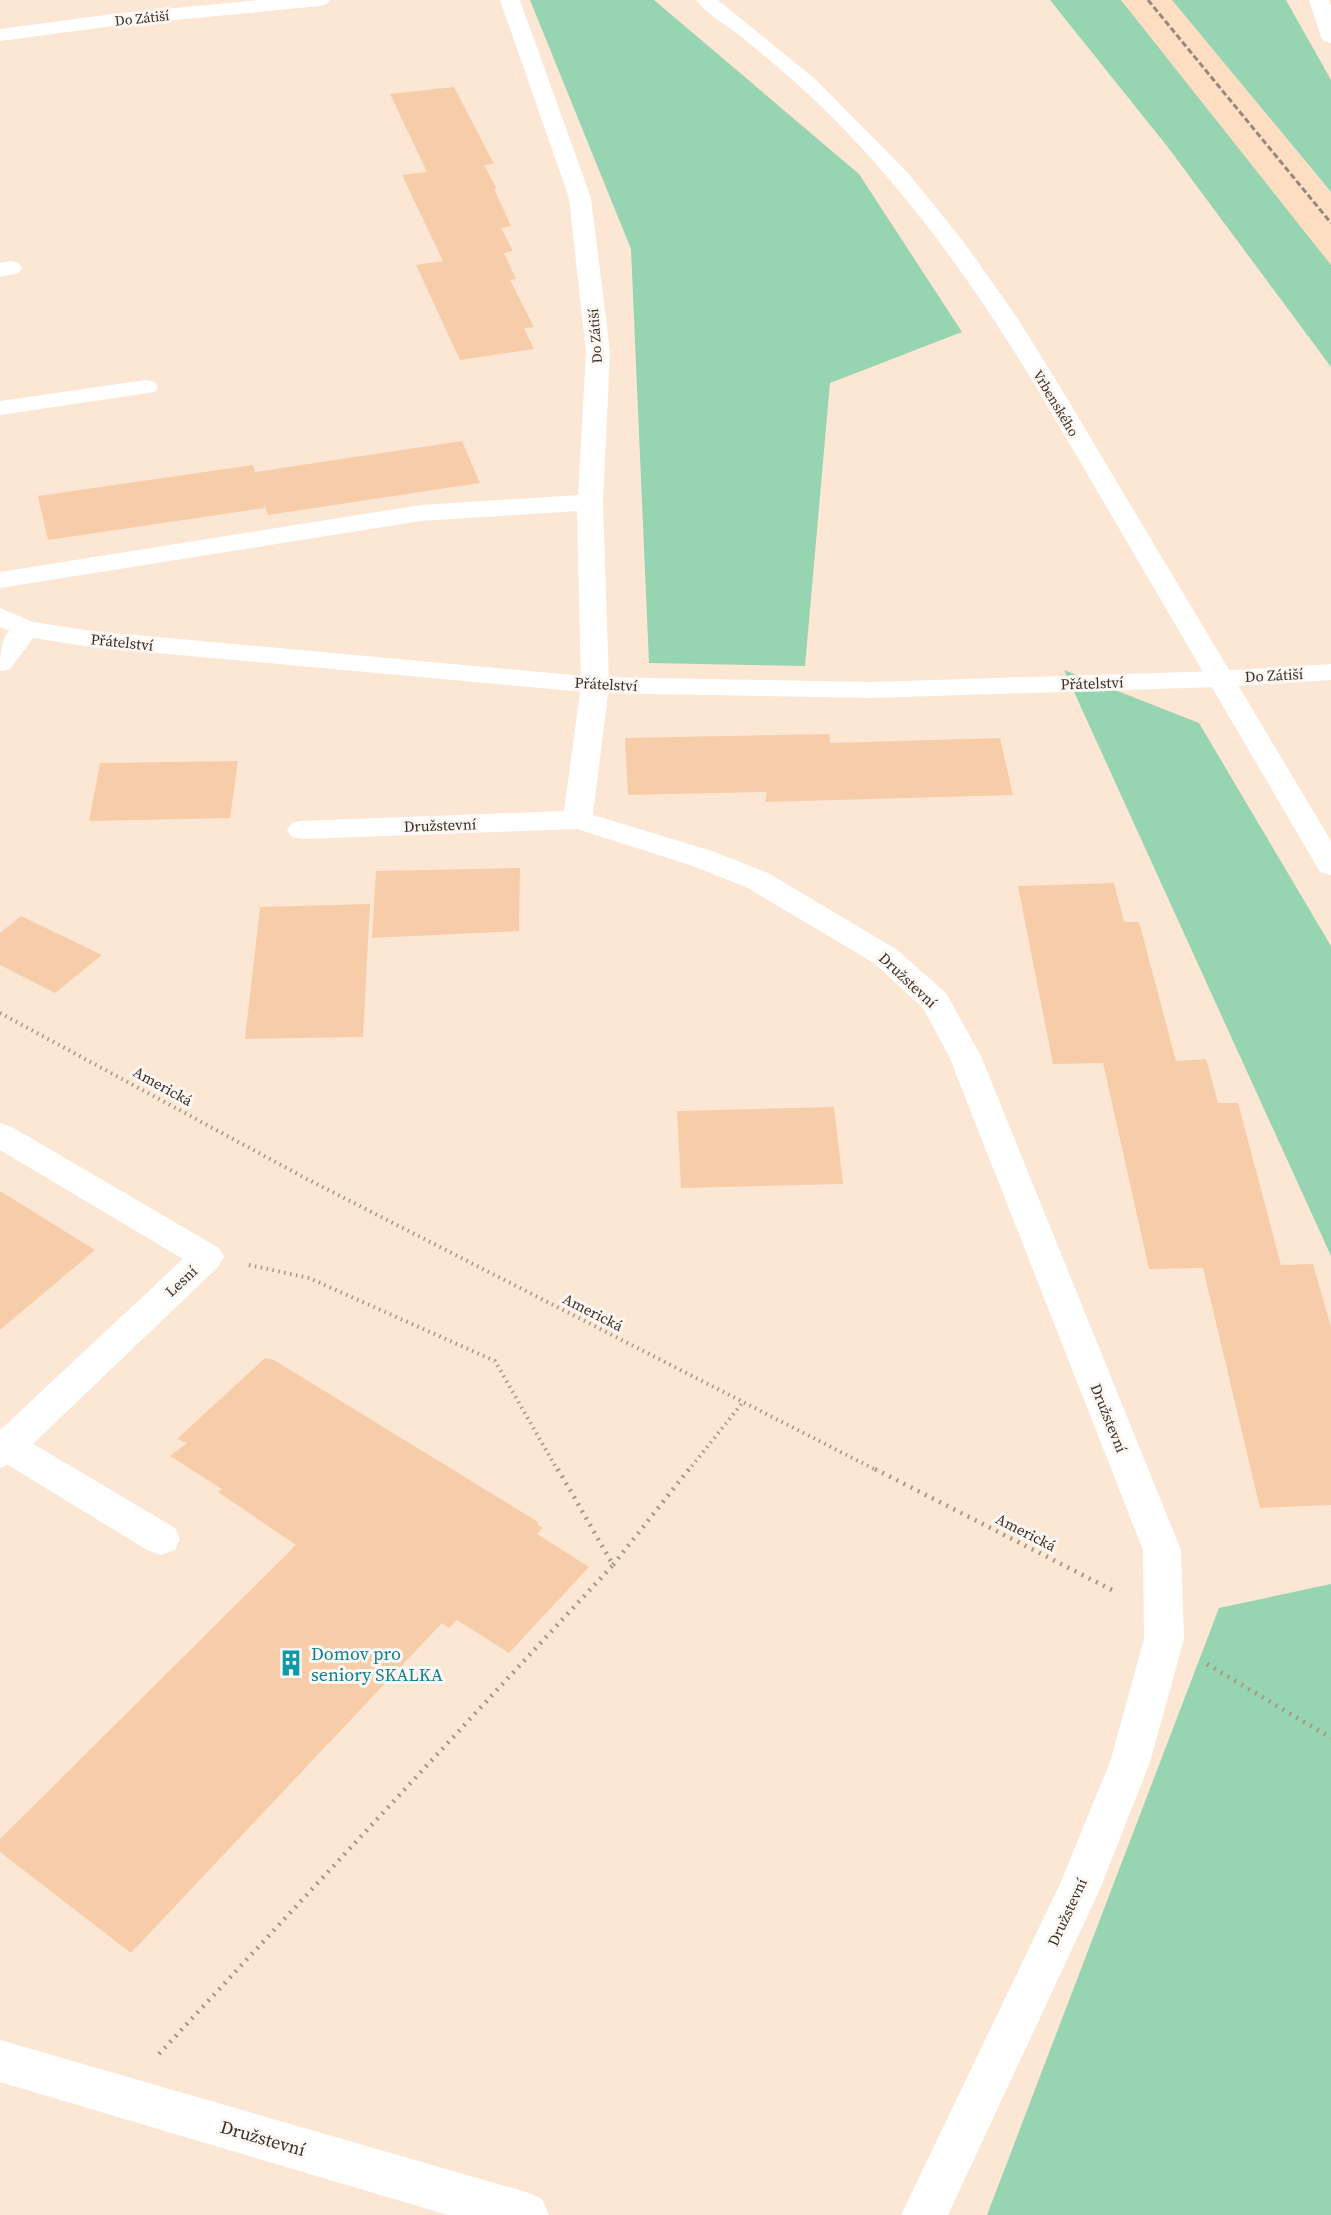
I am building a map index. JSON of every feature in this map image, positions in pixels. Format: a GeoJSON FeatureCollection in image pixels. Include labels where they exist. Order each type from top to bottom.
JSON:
{"type":"FeatureCollection","features":[{"type":"Feature","properties":{"kind":"street","name":"Do Zátiší"},"geometry":{"type":"LineString","coordinates":[[0,35],[113,20],[320,0]]}},
{"type":"Feature","properties":{"kind":"street","name":"Do Zátiší"},"geometry":{"type":"LineString","coordinates":[[510,0],[580,198],[598,352],[590,502],[595,685]]}},
{"type":"Feature","properties":{"kind":"street","name":"Vrbenského"},"geometry":{"type":"LineString","coordinates":[[706,0],[752,36],[828,102],[877,154],[955,246],[1025,351],[1218,679],[1331,865]]}},
{"type":"Feature","properties":{"kind":"street"},"geometry":{"type":"LineString","coordinates":[[1319,0],[1331,37]]}},
{"type":"Feature","properties":{"kind":"street"},"geometry":{"type":"LineString","coordinates":[[0,408],[146,387]]}},
{"type":"Feature","properties":{"kind":"street"},"geometry":{"type":"LineString","coordinates":[[0,580],[421,513],[590,502]]}},
{"type":"Feature","properties":{"kind":"street","name":"Přátelství"},"geometry":{"type":"LineString","coordinates":[[0,616],[26,629],[92,639],[595,685],[872,690],[1218,679]]}},
{"type":"Feature","properties":{"kind":"street"},"geometry":{"type":"LineString","coordinates":[[0,663],[26,629]]}},
{"type":"Feature","properties":{"kind":"street","name":"Do Zátiší"},"geometry":{"type":"LineString","coordinates":[[1218,679],[1331,672]]}},
{"type":"Feature","properties":{"kind":"street"},"geometry":{"type":"LineString","coordinates":[[578,820],[595,685]]}},
{"type":"Feature","properties":{"kind":"street","name":"Družstevní"},"geometry":{"type":"LineString","coordinates":[[302,830],[578,820],[701,858],[758,880],[885,957],[935,1001],[965,1056],[1162,1550],[1164,1639],[1130,1762],[1079,1889],[924,2215]]}},
{"type":"Feature","properties":{"kind":"street","name":"Lesní"},"geometry":{"type":"LineString","coordinates":[[0,1135],[207,1257],[2,1447]]}},
{"type":"Feature","properties":{"kind":"street"},"geometry":{"type":"LineString","coordinates":[[2,1447],[161,1539]]}},
{"type":"Feature","properties":{"kind":"street","name":"Družstevní"},"geometry":{"type":"LineString","coordinates":[[0,2061],[526,2215]]}},
{"type":"Feature","properties":{"kind":"path","name":"Americká"},"geometry":{"type":"LineString","coordinates":[[0,1013],[307,1179],[1148,1608],[1164,1639]]}},
{"type":"Feature","properties":{"kind":"path"},"geometry":{"type":"LineString","coordinates":[[207,1257],[309,1278],[495,1361],[614,1565]]}},
{"type":"Feature","properties":{"kind":"path"},"geometry":{"type":"LineString","coordinates":[[120,2096],[614,1565],[743,1402]]}},
{"type":"Feature","properties":{"kind":"path"},"geometry":{"type":"LineString","coordinates":[[1164,1639],[1331,1738]]}},
{"type":"Feature","properties":{"kind":"shaded area"},"geometry":{"type":"Polygon","coordinates":[[[1121,0],[1172,0],[1331,193],[1331,265],[1121,0]]]}},
{"type":"Feature","properties":{"kind":"green space"},"geometry":{"type":"Polygon","coordinates":[[[530,0],[654,0],[859,174],[962,332],[830,383],[805,666],[649,663],[631,249],[530,0]]]}},
{"type":"Feature","properties":{"kind":"green space"},"geometry":{"type":"Polygon","coordinates":[[[1050,0],[1121,0],[1331,265],[1331,367],[1167,146],[1050,0]]]}},
{"type":"Feature","properties":{"kind":"green space"},"geometry":{"type":"Polygon","coordinates":[[[1172,0],[1286,0],[1331,80],[1331,192],[1172,0]]]}},
{"type":"Feature","properties":{"kind":"green space"},"geometry":{"type":"Polygon","coordinates":[[[1064,670],[1199,723],[1331,946],[1331,1256],[1064,670]]]}},
{"type":"Feature","properties":{"kind":"green space"},"geometry":{"type":"Polygon","coordinates":[[[1331,1584],[1331,2215],[987,2215],[1219,1608],[1331,1584]]]}},
{"type":"Feature","properties":{"kind":"building"},"geometry":{"type":"Polygon","coordinates":[[[454,87],[494,164],[484,165],[497,189],[494,189],[511,226],[501,228],[513,251],[504,253],[516,279],[510,280],[534,327],[524,328],[534,349],[460,360],[416,265],[443,261],[402,175],[427,172],[390,94],[454,87]]]}},
{"type":"Feature","properties":{"kind":"building"},"geometry":{"type":"Polygon","coordinates":[[[462,441],[480,483],[268,515],[263,501],[265,508],[48,540],[38,496],[253,465],[255,472],[462,441]]]}},
{"type":"Feature","properties":{"kind":"building"},"geometry":{"type":"Polygon","coordinates":[[[829,734],[830,743],[1000,738],[1013,795],[765,802],[767,792],[628,795],[625,738],[829,734]]]}},
{"type":"Feature","properties":{"kind":"building"},"geometry":{"type":"Polygon","coordinates":[[[238,761],[230,818],[89,821],[100,763],[238,761]]]}},
{"type":"Feature","properties":{"kind":"building"},"geometry":{"type":"Polygon","coordinates":[[[520,868],[519,931],[372,938],[376,871],[520,868]]]}},
{"type":"Feature","properties":{"kind":"building"},"geometry":{"type":"Polygon","coordinates":[[[1114,883],[1124,922],[1139,922],[1176,1061],[1206,1059],[1218,1103],[1238,1103],[1281,1265],[1313,1264],[1331,1327],[1331,1505],[1260,1508],[1203,1268],[1149,1269],[1103,1063],[1053,1064],[1018,886],[1114,883]]]}},
{"type":"Feature","properties":{"kind":"building"},"geometry":{"type":"Polygon","coordinates":[[[370,904],[363,1037],[245,1039],[260,907],[370,904]]]}},
{"type":"Feature","properties":{"kind":"building"},"geometry":{"type":"Polygon","coordinates":[[[21,916],[102,955],[55,993],[0,965],[0,933],[21,916]]]}},
{"type":"Feature","properties":{"kind":"building"},"geometry":{"type":"Polygon","coordinates":[[[834,1107],[843,1184],[681,1188],[677,1111],[834,1107]]]}},
{"type":"Feature","properties":{"kind":"building"},"geometry":{"type":"Polygon","coordinates":[[[0,1191],[95,1250],[0,1330],[0,1191]]]}},
{"type":"Feature","properties":{"kind":"building","name":"Domov pro seniory SKALKA"},"geometry":{"type":"Polygon","coordinates":[[[265,1358],[274,1360],[538,1522],[537,1524],[543,1528],[537,1534],[589,1567],[509,1653],[457,1620],[449,1628],[442,1623],[131,1953],[0,1852],[0,1839],[296,1545],[218,1492],[222,1489],[170,1456],[187,1443],[177,1439],[265,1358]]]}},
{"type":"Feature","properties":{"kind":"railway"},"geometry":{"type":"LineString","coordinates":[[1148,0],[1331,223]]}},
{"type":"Feature","properties":{"kind":"place","name":"Domov pro seniory SKALKA"},"geometry":{"type":"Point","coordinates":[291,1663]}}]}
